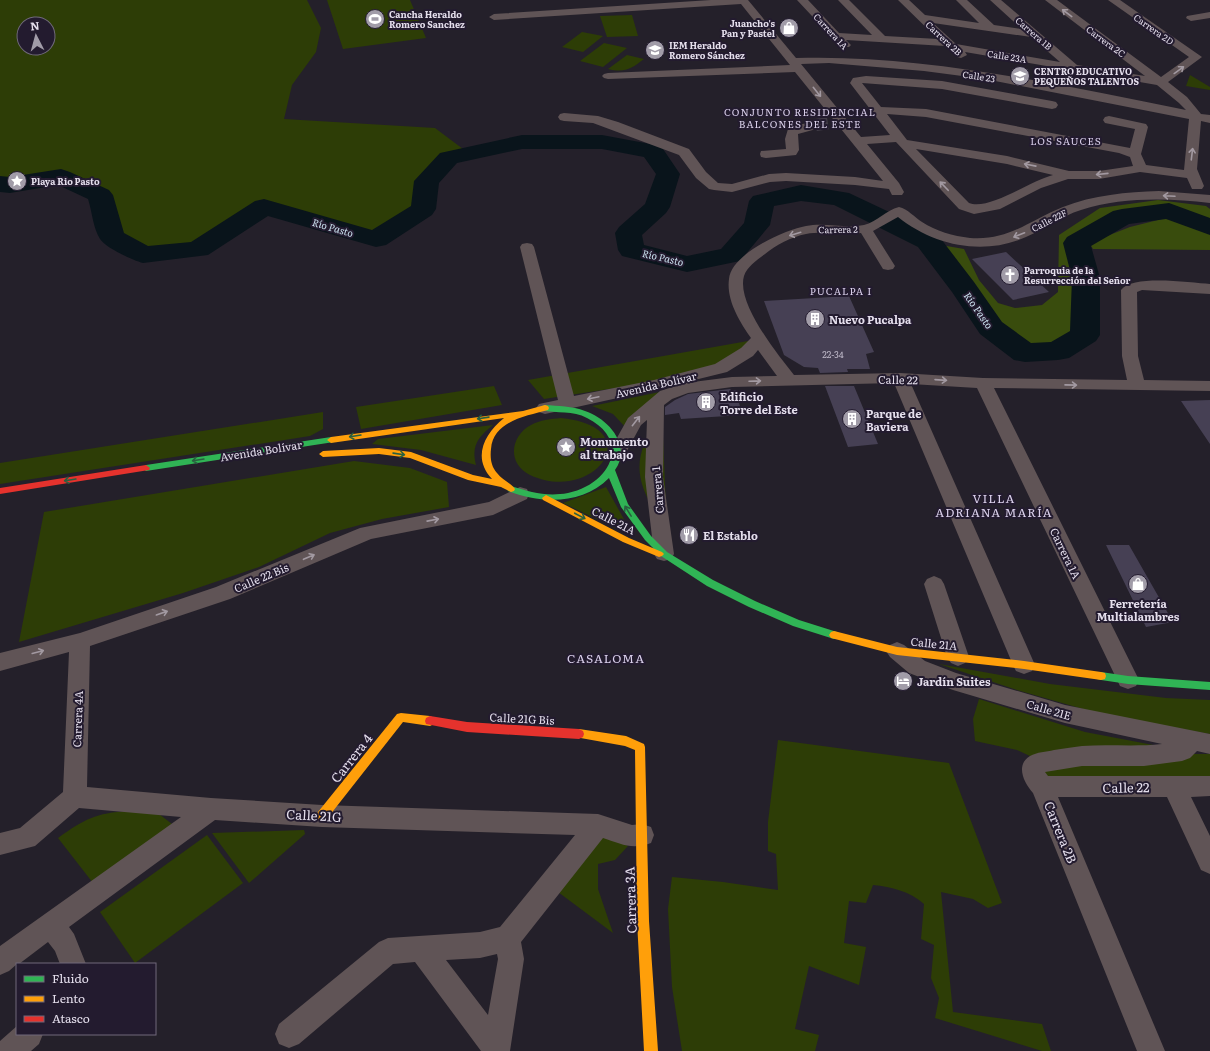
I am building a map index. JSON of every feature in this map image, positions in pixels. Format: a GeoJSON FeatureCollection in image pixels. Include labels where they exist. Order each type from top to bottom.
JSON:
{"type":"FeatureCollection","features":[{"type":"Feature","properties":{"kind":"main road"},"geometry":{"type":"LineString","coordinates":[[545,408],[563,408],[597,419],[609,429],[616,441],[617,454],[611,471],[595,486],[572,495],[546,498],[520,494],[501,484],[488,469],[485,453],[490,437],[503,423],[522,413],[545,408]]}},
{"type":"Feature","properties":{"kind":"main road","name":"Avenida Bolívar"},"geometry":{"type":"LineString","coordinates":[[0,491],[370,434],[522,413]]}},
{"type":"Feature","properties":{"kind":"main road","name":"Avenida Bolívar"},"geometry":{"type":"LineString","coordinates":[[312,455],[379,451],[411,456],[471,478],[501,484]]}},
{"type":"Feature","properties":{"kind":"main road","name":"Calle 21A"},"geometry":{"type":"LineString","coordinates":[[611,471],[624,505],[635,522],[648,538],[669,556],[710,583],[752,604],[796,623],[846,639],[896,651],[1024,665],[1128,680],[1210,686]]}},
{"type":"Feature","properties":{"kind":"main road","name":"Calle 21A"},"geometry":{"type":"LineString","coordinates":[[546,498],[626,540],[669,556]]}},
{"type":"Feature","properties":{"kind":"main road","name":"Calle 21G Bis"},"geometry":{"type":"LineString","coordinates":[[401,717],[467,727],[581,734],[626,740],[640,747]]}},
{"type":"Feature","properties":{"kind":"main road","name":"Carrera 4"},"geometry":{"type":"LineString","coordinates":[[322,816],[401,717]]}},
{"type":"Feature","properties":{"kind":"main road","name":"Carrera 3A"},"geometry":{"type":"LineString","coordinates":[[640,747],[643,921],[651,1051]]}},
{"type":"Feature","properties":{"kind":"street","name":"Carrera 1A"},"geometry":{"type":"LineString","coordinates":[[802,0],[860,62]]}},
{"type":"Feature","properties":{"kind":"street"},"geometry":{"type":"LineString","coordinates":[[843,0],[882,39]]}},
{"type":"Feature","properties":{"kind":"street","name":"Carrera 2B"},"geometry":{"type":"LineString","coordinates":[[903,0],[984,76]]}},
{"type":"Feature","properties":{"kind":"street"},"geometry":{"type":"LineString","coordinates":[[961,0],[990,27]]}},
{"type":"Feature","properties":{"kind":"street","name":"Carrera 1B"},"geometry":{"type":"LineString","coordinates":[[995,0],[1073,67]]}},
{"type":"Feature","properties":{"kind":"street"},"geometry":{"type":"LineString","coordinates":[[1040,0],[1051,1]]}},
{"type":"Feature","properties":{"kind":"street","name":"Carrera 2D"},"geometry":{"type":"LineString","coordinates":[[1113,0],[1196,57],[1161,82]]}},
{"type":"Feature","properties":{"kind":"street"},"geometry":{"type":"LineString","coordinates":[[494,17],[743,1],[795,65],[835,122],[858,141],[894,186],[899,198],[899,211]]}},
{"type":"Feature","properties":{"kind":"street","name":"Carrera 2C"},"geometry":{"type":"LineString","coordinates":[[1051,1],[1161,82],[1183,100],[1196,116]]}},
{"type":"Feature","properties":{"kind":"street"},"geometry":{"type":"LineString","coordinates":[[1191,18],[1210,15]]}},
{"type":"Feature","properties":{"kind":"street"},"geometry":{"type":"LineString","coordinates":[[922,18],[1035,34]]}},
{"type":"Feature","properties":{"kind":"street","name":"Calle 23A"},"geometry":{"type":"LineString","coordinates":[[837,36],[950,45],[1161,82]]}},
{"type":"Feature","properties":{"kind":"street","name":"Calle 23"},"geometry":{"type":"LineString","coordinates":[[608,76],[795,65],[822,60],[860,62],[924,68],[984,76],[1196,116],[1210,120]]}},
{"type":"Feature","properties":{"kind":"street"},"geometry":{"type":"LineString","coordinates":[[1052,105],[942,86],[857,80],[856,83],[901,141],[964,206],[974,210],[995,206],[1036,185],[1068,175],[1099,175],[1140,168],[1192,175]]}},
{"type":"Feature","properties":{"kind":"street"},"geometry":{"type":"LineString","coordinates":[[878,110],[926,113],[1120,149],[1134,153],[1139,160],[1140,168]]}},
{"type":"Feature","properties":{"kind":"street"},"geometry":{"type":"LineString","coordinates":[[1196,116],[1190,169],[1198,186],[1209,199]]}},
{"type":"Feature","properties":{"kind":"street"},"geometry":{"type":"LineString","coordinates":[[564,117],[601,121],[684,152],[701,175],[714,186],[732,188],[769,178],[786,177],[855,181],[894,186]]}},
{"type":"Feature","properties":{"kind":"street"},"geometry":{"type":"LineString","coordinates":[[1109,120],[1142,127],[1134,153]]}},
{"type":"Feature","properties":{"kind":"street"},"geometry":{"type":"LineString","coordinates":[[766,154],[791,152],[794,150],[791,139],[792,132],[816,125]]}},
{"type":"Feature","properties":{"kind":"street"},"geometry":{"type":"LineString","coordinates":[[858,141],[901,141],[1051,169],[1068,175]]}},
{"type":"Feature","properties":{"kind":"street","name":"Calle 22F"},"geometry":{"type":"LineString","coordinates":[[899,211],[920,227],[946,238],[974,243],[998,241],[1019,235],[1073,208],[1104,200],[1157,195],[1209,199]]}},
{"type":"Feature","properties":{"kind":"street","name":"Carrera 2"},"geometry":{"type":"LineString","coordinates":[[789,380],[758,340],[738,297],[736,278],[744,264],[768,245],[795,233],[826,228],[875,224],[899,211]]}},
{"type":"Feature","properties":{"kind":"street"},"geometry":{"type":"LineString","coordinates":[[875,224],[888,266]]}},
{"type":"Feature","properties":{"kind":"street"},"geometry":{"type":"LineString","coordinates":[[526,247],[567,403]]}},
{"type":"Feature","properties":{"kind":"street"},"geometry":{"type":"LineString","coordinates":[[1137,386],[1130,356],[1129,290],[1134,286],[1142,285],[1210,289]]}},
{"type":"Feature","properties":{"kind":"street","name":"Avenida Bolívar"},"geometry":{"type":"LineString","coordinates":[[545,408],[654,385],[721,368],[747,352],[758,340]]}},
{"type":"Feature","properties":{"kind":"street"},"geometry":{"type":"LineString","coordinates":[[900,378],[1024,665]]}},
{"type":"Feature","properties":{"kind":"street","name":"Calle 22"},"geometry":{"type":"LineString","coordinates":[[617,454],[634,422],[666,395],[685,388],[732,382],[900,378],[982,383],[1210,386]]}},
{"type":"Feature","properties":{"kind":"street","name":"Carrera 1A"},"geometry":{"type":"LineString","coordinates":[[982,383],[1128,680]]}},
{"type":"Feature","properties":{"kind":"street","name":"Carrera 1"},"geometry":{"type":"LineString","coordinates":[[656,403],[654,477],[669,556]]}},
{"type":"Feature","properties":{"kind":"street","name":"Calle 22 Bis"},"geometry":{"type":"LineString","coordinates":[[0,662],[80,641],[223,593],[367,533],[493,508],[520,494]]}},
{"type":"Feature","properties":{"kind":"street"},"geometry":{"type":"LineString","coordinates":[[934,584],[958,657]]}},
{"type":"Feature","properties":{"kind":"street","name":"Carrera 4A"},"geometry":{"type":"LineString","coordinates":[[75,797],[80,641]]}},
{"type":"Feature","properties":{"kind":"street","name":"Calle 21E"},"geometry":{"type":"LineString","coordinates":[[896,651],[917,666],[952,681],[1065,714],[1201,743]]}},
{"type":"Feature","properties":{"kind":"street","name":"Carrera 2B"},"geometry":{"type":"LineString","coordinates":[[1151,1051],[1042,787],[1034,777],[1033,772],[1034,767],[1039,763],[1082,756],[1144,756],[1182,750],[1201,743]]}},
{"type":"Feature","properties":{"kind":"street","name":"Calle 22"},"geometry":{"type":"LineString","coordinates":[[1042,787],[1210,786]]}},
{"type":"Feature","properties":{"kind":"street"},"geometry":{"type":"LineString","coordinates":[[1174,787],[1210,862]]}},
{"type":"Feature","properties":{"kind":"street"},"geometry":{"type":"LineString","coordinates":[[0,844],[26,838],[75,797]]}},
{"type":"Feature","properties":{"kind":"street","name":"Calle 21G"},"geometry":{"type":"LineString","coordinates":[[75,797],[211,809],[322,816],[598,825],[632,836],[642,836]]}},
{"type":"Feature","properties":{"kind":"street"},"geometry":{"type":"LineString","coordinates":[[0,962],[211,809]]}},
{"type":"Feature","properties":{"kind":"street"},"geometry":{"type":"LineString","coordinates":[[289,1034],[388,952],[480,945],[508,938],[598,825]]}},
{"type":"Feature","properties":{"kind":"street"},"geometry":{"type":"LineString","coordinates":[[52,925],[65,943],[73,963]]}},
{"type":"Feature","properties":{"kind":"street"},"geometry":{"type":"LineString","coordinates":[[496,1050],[511,959],[508,938]]}},
{"type":"Feature","properties":{"kind":"street"},"geometry":{"type":"LineString","coordinates":[[421,949],[496,1050]]}},
{"type":"Feature","properties":{"kind":"street"},"geometry":{"type":"LineString","coordinates":[[10,1051],[28,1035]]}},
{"type":"Feature","properties":{"kind":"green space"},"geometry":{"type":"Polygon","coordinates":[[[0,0],[307,0],[321,28],[316,52],[292,85],[284,119],[435,128],[463,149],[449,158],[427,181],[423,209],[376,239],[264,207],[198,249],[143,255],[111,233],[99,195],[61,178],[10,185],[0,184],[0,0]]]}},
{"type":"Feature","properties":{"kind":"green space","name":"Cancha Heraldo Romero Sanchez"},"geometry":{"type":"Polygon","coordinates":[[[327,0],[410,0],[426,38],[343,49],[327,0]]]}},
{"type":"Feature","properties":{"kind":"green space"},"geometry":{"type":"Polygon","coordinates":[[[632,15],[638,36],[607,37],[600,16],[632,15]]]}},
{"type":"Feature","properties":{"kind":"green space"},"geometry":{"type":"Polygon","coordinates":[[[582,32],[603,36],[583,52],[562,47],[582,32]]]}},
{"type":"Feature","properties":{"kind":"green space"},"geometry":{"type":"Polygon","coordinates":[[[604,43],[627,48],[603,67],[580,61],[604,43]]]}},
{"type":"Feature","properties":{"kind":"green space"},"geometry":{"type":"Polygon","coordinates":[[[627,55],[644,59],[628,69],[619,71],[608,69],[627,55]]]}},
{"type":"Feature","properties":{"kind":"green space"},"geometry":{"type":"Polygon","coordinates":[[[1190,75],[1210,87],[1210,90],[1186,86],[1190,75]]]}},
{"type":"Feature","properties":{"kind":"green space"},"geometry":{"type":"Polygon","coordinates":[[[1158,200],[1206,206],[1210,209],[1210,224],[1171,208],[1117,215],[1072,241],[1081,275],[1081,333],[1063,341],[1044,345],[1023,346],[995,329],[941,245],[964,249],[979,280],[998,303],[1015,308],[1042,305],[1058,292],[1059,235],[1100,208],[1158,200]]]}},
{"type":"Feature","properties":{"kind":"green space"},"geometry":{"type":"Polygon","coordinates":[[[1174,216],[1210,230],[1210,250],[1093,249],[1089,243],[1130,227],[1174,216]]]}},
{"type":"Feature","properties":{"kind":"green space"},"geometry":{"type":"Polygon","coordinates":[[[748,341],[749,349],[693,376],[544,399],[528,380],[748,341]]]}},
{"type":"Feature","properties":{"kind":"green space"},"geometry":{"type":"Polygon","coordinates":[[[494,386],[502,405],[361,429],[356,407],[494,386]]]}},
{"type":"Feature","properties":{"kind":"green space"},"geometry":{"type":"Polygon","coordinates":[[[660,392],[628,430],[613,414],[592,406],[660,392]]]}},
{"type":"Feature","properties":{"kind":"green space"},"geometry":{"type":"Polygon","coordinates":[[[323,412],[323,429],[310,436],[0,484],[0,463],[323,412]]]}},
{"type":"Feature","properties":{"kind":"green space"},"geometry":{"type":"Polygon","coordinates":[[[662,414],[667,530],[648,500],[640,473],[640,459],[644,446],[651,431],[662,414]]]}},
{"type":"Feature","properties":{"kind":"green space"},"geometry":{"type":"Polygon","coordinates":[[[561,418],[588,424],[603,435],[608,448],[603,461],[592,473],[574,480],[553,482],[530,475],[518,464],[514,450],[515,443],[524,430],[534,423],[561,418]]]}},
{"type":"Feature","properties":{"kind":"green space"},"geometry":{"type":"Polygon","coordinates":[[[493,425],[477,442],[474,452],[476,465],[421,450],[372,444],[378,439],[493,425]]]}},
{"type":"Feature","properties":{"kind":"green space"},"geometry":{"type":"Polygon","coordinates":[[[354,461],[410,468],[447,482],[449,507],[382,519],[330,533],[259,567],[183,593],[19,642],[44,512],[354,461]]]}},
{"type":"Feature","properties":{"kind":"green space"},"geometry":{"type":"Polygon","coordinates":[[[606,487],[634,537],[563,503],[606,487]]]}},
{"type":"Feature","properties":{"kind":"green space"},"geometry":{"type":"Polygon","coordinates":[[[939,664],[1050,684],[1166,698],[1210,700],[1210,734],[1104,715],[1017,690],[939,664]]]}},
{"type":"Feature","properties":{"kind":"green space"},"geometry":{"type":"Polygon","coordinates":[[[979,699],[1085,732],[1169,748],[1030,756],[1017,750],[975,741],[973,719],[979,699]]]}},
{"type":"Feature","properties":{"kind":"green space"},"geometry":{"type":"Polygon","coordinates":[[[778,740],[949,763],[1002,903],[988,908],[973,899],[941,892],[953,1012],[1042,1024],[1051,1051],[1042,1051],[935,1018],[939,998],[931,978],[934,945],[921,939],[924,904],[900,890],[873,885],[866,903],[849,901],[844,943],[866,947],[859,985],[809,966],[795,1029],[819,1035],[815,1051],[682,1051],[672,987],[668,909],[672,877],[723,882],[778,890],[776,854],[768,851],[768,822],[778,740]]]}},
{"type":"Feature","properties":{"kind":"green space"},"geometry":{"type":"Polygon","coordinates":[[[1185,754],[1210,754],[1210,780],[1053,783],[1040,775],[1053,765],[1185,754]]]}},
{"type":"Feature","properties":{"kind":"green space"},"geometry":{"type":"Polygon","coordinates":[[[129,811],[159,814],[172,824],[93,883],[58,838],[91,818],[107,813],[129,811]]]}},
{"type":"Feature","properties":{"kind":"green space"},"geometry":{"type":"Polygon","coordinates":[[[304,830],[305,834],[249,883],[212,833],[304,830]]]}},
{"type":"Feature","properties":{"kind":"green space"},"geometry":{"type":"Polygon","coordinates":[[[207,835],[243,883],[135,963],[100,912],[207,835]]]}},
{"type":"Feature","properties":{"kind":"green space"},"geometry":{"type":"Polygon","coordinates":[[[603,835],[628,846],[615,860],[598,864],[598,889],[613,933],[558,892],[603,835]]]}},
{"type":"Feature","properties":{"kind":"building","name":"Parroquia de la Resurrección del Señor"},"geometry":{"type":"Polygon","coordinates":[[[1006,252],[1049,292],[1013,300],[972,259],[1006,252]]]}},
{"type":"Feature","properties":{"kind":"building","name":"Nuevo Pucalpa"},"geometry":{"type":"Polygon","coordinates":[[[849,296],[874,352],[866,354],[870,369],[847,369],[848,372],[820,373],[818,368],[804,367],[784,355],[764,301],[849,296]]]}},
{"type":"Feature","properties":{"kind":"building","name":"Parque de Baviera"},"geometry":{"type":"Polygon","coordinates":[[[825,386],[854,386],[878,444],[848,447],[825,386]]]}},
{"type":"Feature","properties":{"kind":"building","name":"Edificio Torre del Este"},"geometry":{"type":"Polygon","coordinates":[[[730,389],[736,390],[742,415],[681,419],[679,413],[665,415],[665,407],[688,394],[730,389]]]}},
{"type":"Feature","properties":{"kind":"building"},"geometry":{"type":"Polygon","coordinates":[[[1210,400],[1210,444],[1181,401],[1210,400]]]}},
{"type":"Feature","properties":{"kind":"building","name":"Ferretería Multialambres"},"geometry":{"type":"Polygon","coordinates":[[[1106,545],[1129,545],[1173,622],[1146,627],[1106,545]]]}},
{"type":"Feature","properties":{"kind":"waterway","name":"Río Pasto"},"geometry":{"type":"LineString","coordinates":[[0,184],[10,185],[61,177],[100,195],[112,237],[143,255],[198,249],[264,207],[376,239],[423,209],[427,181],[449,158],[522,142],[602,142],[652,151],[668,174],[657,207],[628,233],[632,250],[687,264],[730,255],[757,225],[762,201],[801,193],[840,198],[928,241],[964,288],[991,328],[1025,353],[1058,351],[1085,335],[1086,278],[1077,243],[1122,217],[1169,211],[1210,227]]}},
{"type":"Feature","properties":{"kind":"tunnel"},"geometry":{"type":"LineString","coordinates":[[816,125],[830,123]]}},
{"type":"Feature","properties":{"kind":"traffic: fast"},"geometry":{"type":"LineString","coordinates":[[511,489],[538,497],[553,498],[568,496],[595,486],[606,477],[616,461],[617,452],[614,439],[609,431],[600,422],[581,412],[545,408]]}},
{"type":"Feature","properties":{"kind":"traffic: fast"},"geometry":{"type":"LineString","coordinates":[[146,468],[331,440]]}},
{"type":"Feature","properties":{"kind":"traffic: fast"},"geometry":{"type":"LineString","coordinates":[[611,471],[624,505],[648,538],[664,554],[710,583],[752,604],[796,623],[834,635]]}},
{"type":"Feature","properties":{"kind":"traffic: fast"},"geometry":{"type":"LineString","coordinates":[[1101,676],[1128,680],[1210,686]]}},
{"type":"Feature","properties":{"kind":"traffic: slow"},"geometry":{"type":"LineString","coordinates":[[511,489],[501,483],[493,475],[488,466],[486,456],[487,446],[497,428],[507,420],[525,412],[545,408]]}},
{"type":"Feature","properties":{"kind":"traffic: slow"},"geometry":{"type":"LineString","coordinates":[[331,440],[522,413]]}},
{"type":"Feature","properties":{"kind":"traffic: slow"},"geometry":{"type":"LineString","coordinates":[[323,454],[379,451],[411,455],[471,478],[501,484]]}},
{"type":"Feature","properties":{"kind":"traffic: slow"},"geometry":{"type":"LineString","coordinates":[[546,498],[626,540],[659,554]]}},
{"type":"Feature","properties":{"kind":"traffic: slow"},"geometry":{"type":"LineString","coordinates":[[834,635],[897,651],[1024,665],[1101,676]]}},
{"type":"Feature","properties":{"kind":"traffic: slow"},"geometry":{"type":"LineString","coordinates":[[322,816],[401,717],[430,721]]}},
{"type":"Feature","properties":{"kind":"traffic: slow"},"geometry":{"type":"LineString","coordinates":[[579,734],[626,741],[640,747],[643,921],[651,1051]]}},
{"type":"Feature","properties":{"kind":"traffic: jam"},"geometry":{"type":"LineString","coordinates":[[0,491],[146,468]]}},
{"type":"Feature","properties":{"kind":"traffic: jam"},"geometry":{"type":"LineString","coordinates":[[430,721],[467,727],[579,734]]}},
{"type":"Feature","properties":{"kind":"place","name":"Cancha Heraldo Romero Sanchez"},"geometry":{"type":"Point","coordinates":[375,19]}},
{"type":"Feature","properties":{"kind":"place","name":"Juancho's Pan y Pastel"},"geometry":{"type":"Point","coordinates":[789,28]}},
{"type":"Feature","properties":{"kind":"place","name":"IEM Heraldo Romero Sánchez"},"geometry":{"type":"Point","coordinates":[655,50]}},
{"type":"Feature","properties":{"kind":"place","name":"CENTRO EDUCATIVO PEQUEÑOS TALENTOS"},"geometry":{"type":"Point","coordinates":[1020,76]}},
{"type":"Feature","properties":{"kind":"place","name":"Playa Rio Pasto"},"geometry":{"type":"Point","coordinates":[17,181]}},
{"type":"Feature","properties":{"kind":"place","name":"Parroquia de la Resurrección del Señor"},"geometry":{"type":"Point","coordinates":[1010,275]}},
{"type":"Feature","properties":{"kind":"place","name":"Nuevo Pucalpa"},"geometry":{"type":"Point","coordinates":[815,319]}},
{"type":"Feature","properties":{"kind":"place","name":"Edificio Torre del Este"},"geometry":{"type":"Point","coordinates":[706,402]}},
{"type":"Feature","properties":{"kind":"place","name":"Parque de Baviera"},"geometry":{"type":"Point","coordinates":[852,419]}},
{"type":"Feature","properties":{"kind":"place","name":"Monumento al trabajo"},"geometry":{"type":"Point","coordinates":[566,447]}},
{"type":"Feature","properties":{"kind":"place","name":"El Establo"},"geometry":{"type":"Point","coordinates":[689,535]}},
{"type":"Feature","properties":{"kind":"place","name":"Ferretería Multialambres"},"geometry":{"type":"Point","coordinates":[1138,584]}},
{"type":"Feature","properties":{"kind":"place","name":"Jardín Suites"},"geometry":{"type":"Point","coordinates":[903,681]}},
{"type":"Feature","properties":{"kind":"district","name":"CONJUNTO RESIDENCIAL BALCONES DEL ESTE"},"geometry":{"type":"Point","coordinates":[800,116]}},
{"type":"Feature","properties":{"kind":"district","name":"LOS SAUCES"},"geometry":{"type":"Point","coordinates":[1066,140]}},
{"type":"Feature","properties":{"kind":"district","name":"PUCALPA I"},"geometry":{"type":"Point","coordinates":[841,290]}},
{"type":"Feature","properties":{"kind":"district","name":"VILLA ADRIANA MARÍA"},"geometry":{"type":"Point","coordinates":[994,505]}},
{"type":"Feature","properties":{"kind":"district","name":"CASALOMA"},"geometry":{"type":"Point","coordinates":[606,658]}}]}
